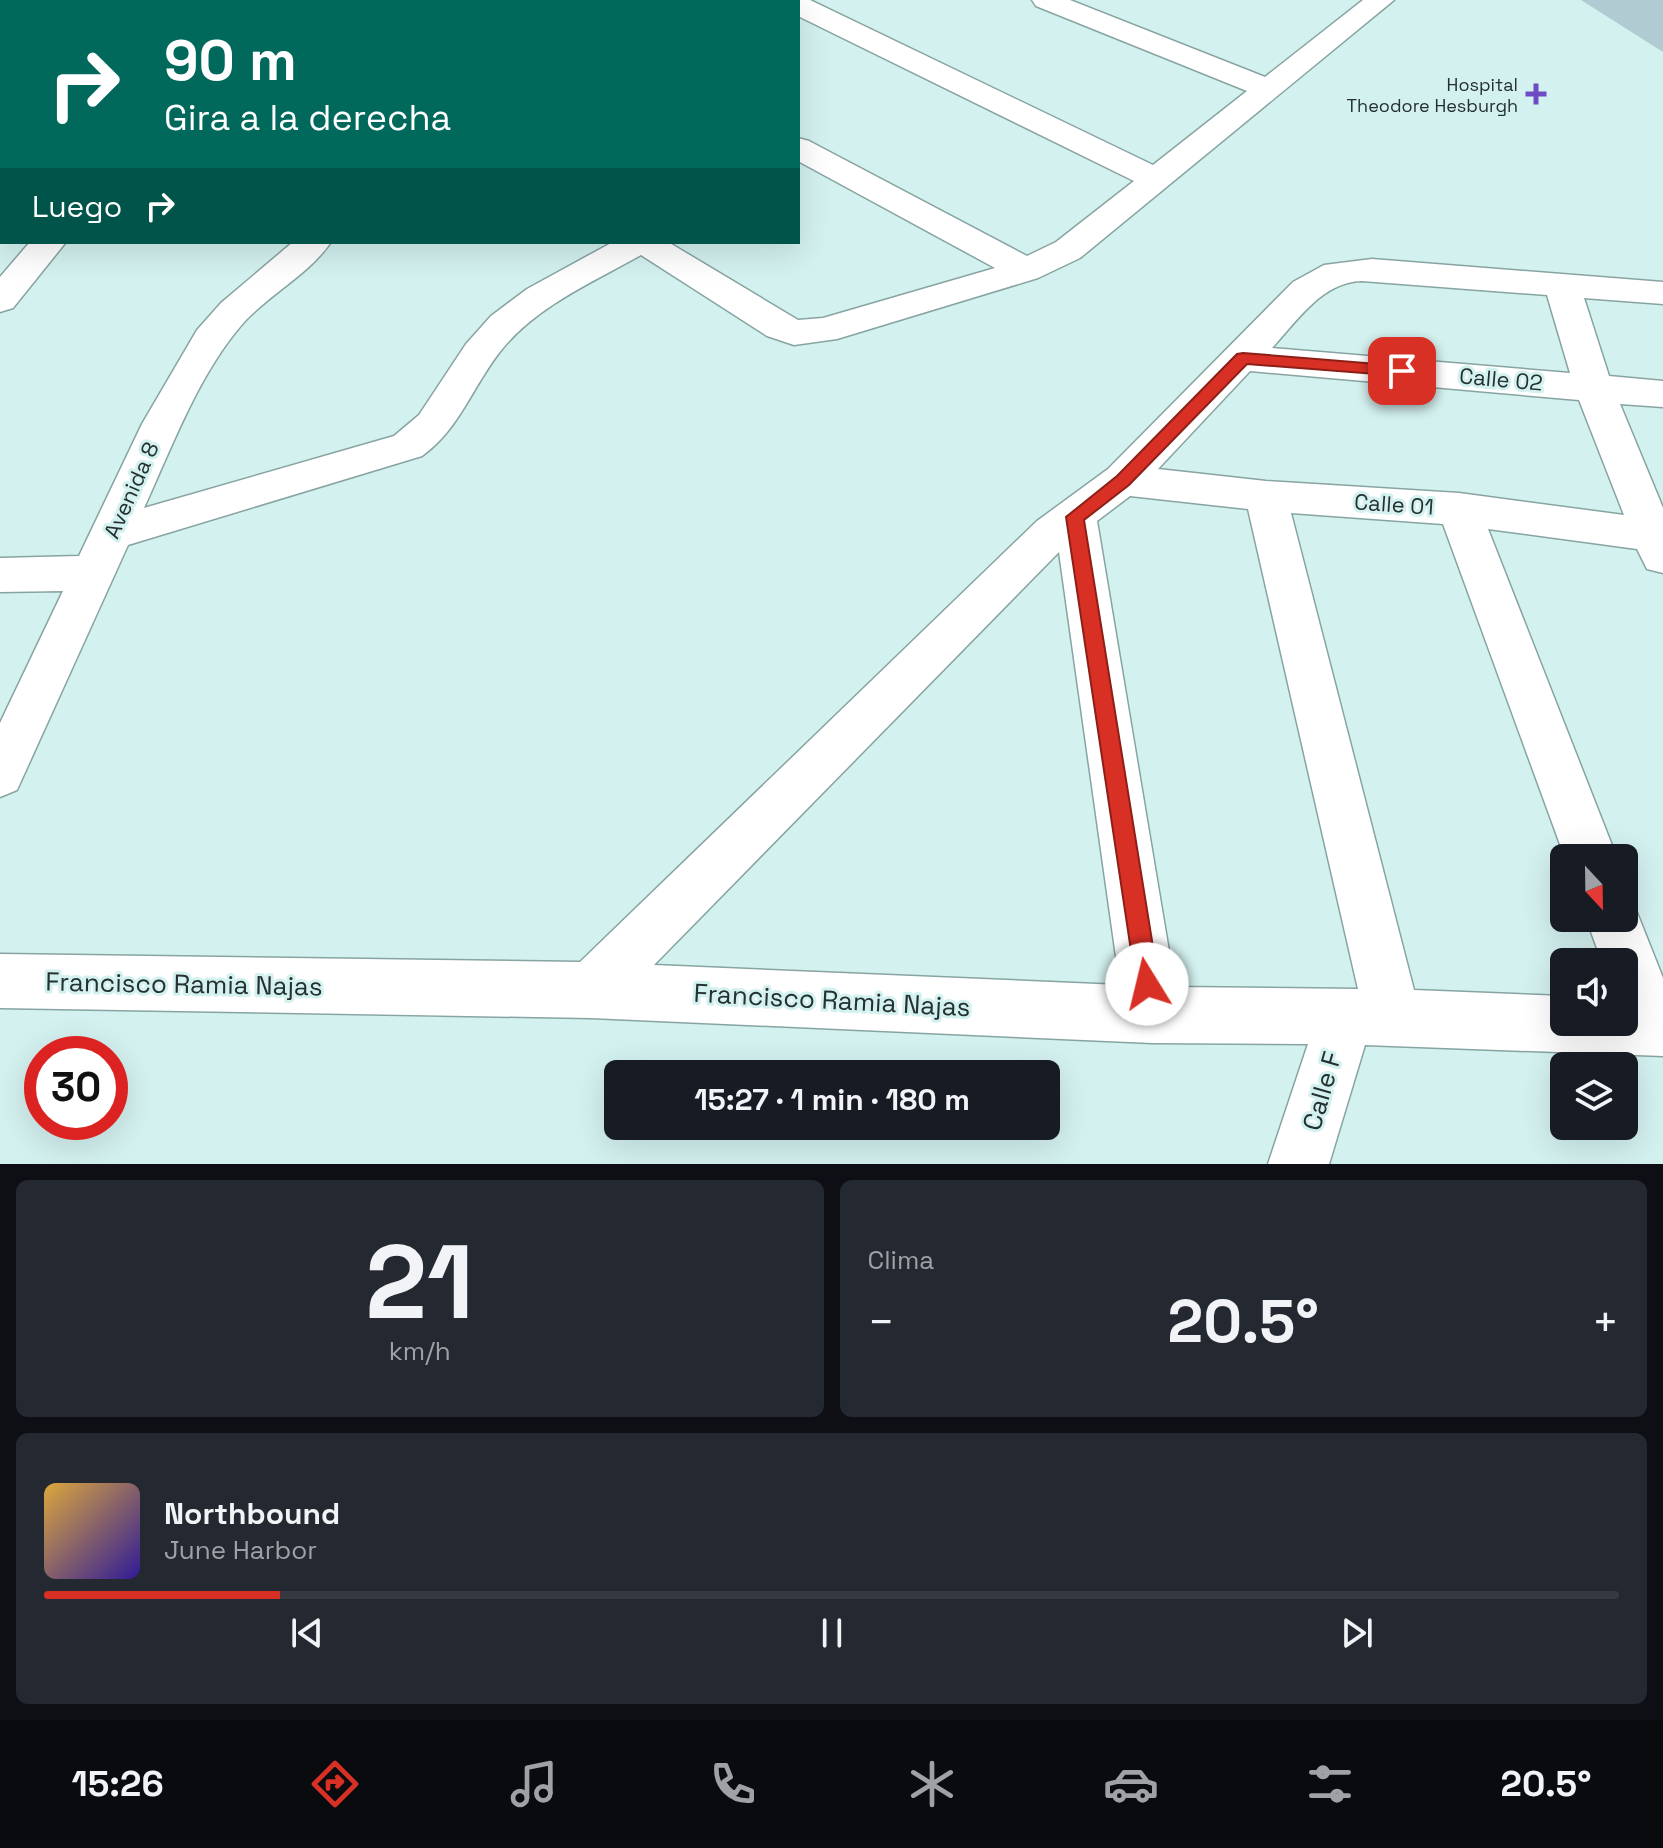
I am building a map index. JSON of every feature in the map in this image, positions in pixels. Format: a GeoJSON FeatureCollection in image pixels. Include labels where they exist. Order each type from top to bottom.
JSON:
{"type":"FeatureCollection","features":[{"type":"Feature","properties":{"kind":"street"},"geometry":{"type":"LineString","coordinates":[[1046,0],[1268,89]]}},
{"type":"Feature","properties":{"kind":"street"},"geometry":{"type":"LineString","coordinates":[[800,6],[1156,179]]}},
{"type":"Feature","properties":{"kind":"street"},"geometry":{"type":"LineString","coordinates":[[644,244],[794,333],[824,330],[1026,270],[1068,250],[1268,89],[1360,6]]}},
{"type":"Feature","properties":{"kind":"street"},"geometry":{"type":"LineString","coordinates":[[800,149],[1026,270]]}},
{"type":"Feature","properties":{"kind":"street"},"geometry":{"type":"LineString","coordinates":[[0,300],[47,244]]}},
{"type":"Feature","properties":{"kind":"street","name":"Avenida 8"},"geometry":{"type":"LineString","coordinates":[[0,775],[162,424],[210,339],[234,311],[311,244]]}},
{"type":"Feature","properties":{"kind":"street"},"geometry":{"type":"LineString","coordinates":[[113,533],[408,446],[428,433],[489,340],[506,323],[524,309],[638,244]]}},
{"type":"Feature","properties":{"kind":"street"},"geometry":{"type":"LineString","coordinates":[[591,990],[1052,532],[1123,480],[1306,290],[1335,271],[1372,270],[1663,293]]}},
{"type":"Feature","properties":{"kind":"street"},"geometry":{"type":"LineString","coordinates":[[1562,284],[1593,386],[1659,543]]}},
{"type":"Feature","properties":{"kind":"street","name":"Calle 02"},"geometry":{"type":"LineString","coordinates":[[1243,358],[1663,394]]}},
{"type":"Feature","properties":{"kind":"street","name":"Calle 01"},"geometry":{"type":"LineString","coordinates":[[1123,480],[1266,496],[1459,509],[1659,543]]}},
{"type":"Feature","properties":{"kind":"street"},"geometry":{"type":"LineString","coordinates":[[1266,496],[1368,1018]]}},
{"type":"Feature","properties":{"kind":"street"},"geometry":{"type":"LineString","coordinates":[[1459,509],[1586,844]]}},
{"type":"Feature","properties":{"kind":"street"},"geometry":{"type":"LineString","coordinates":[[1075,517],[1152,1015]]}},
{"type":"Feature","properties":{"kind":"street"},"geometry":{"type":"LineString","coordinates":[[0,575],[94,573]]}},
{"type":"Feature","properties":{"kind":"street"},"geometry":{"type":"LineString","coordinates":[[1619,932],[1658,1028]]}},
{"type":"Feature","properties":{"kind":"street","name":"Francisco Ramia Najas"},"geometry":{"type":"LineString","coordinates":[[0,981],[591,990],[1152,1015],[1368,1018],[1658,1028]]}},
{"type":"Feature","properties":{"kind":"street","name":"Calle F"},"geometry":{"type":"LineString","coordinates":[[1298,1164],[1368,1018]]}},
{"type":"Feature","properties":{"kind":"building"},"geometry":{"type":"Polygon","coordinates":[[[1581,0],[1663,0],[1663,52],[1581,0]]]}},
{"type":"Feature","properties":{"kind":"place","name":"Hospital Theodore Hesburgh"},"geometry":{"type":"Point","coordinates":[1536,94]}},
{"type":"Feature","properties":{"kind":"route"},"geometry":{"type":"LineString","coordinates":[[1147,984],[1075,517],[1123,480],[1243,358],[1402,371]]}}]}
